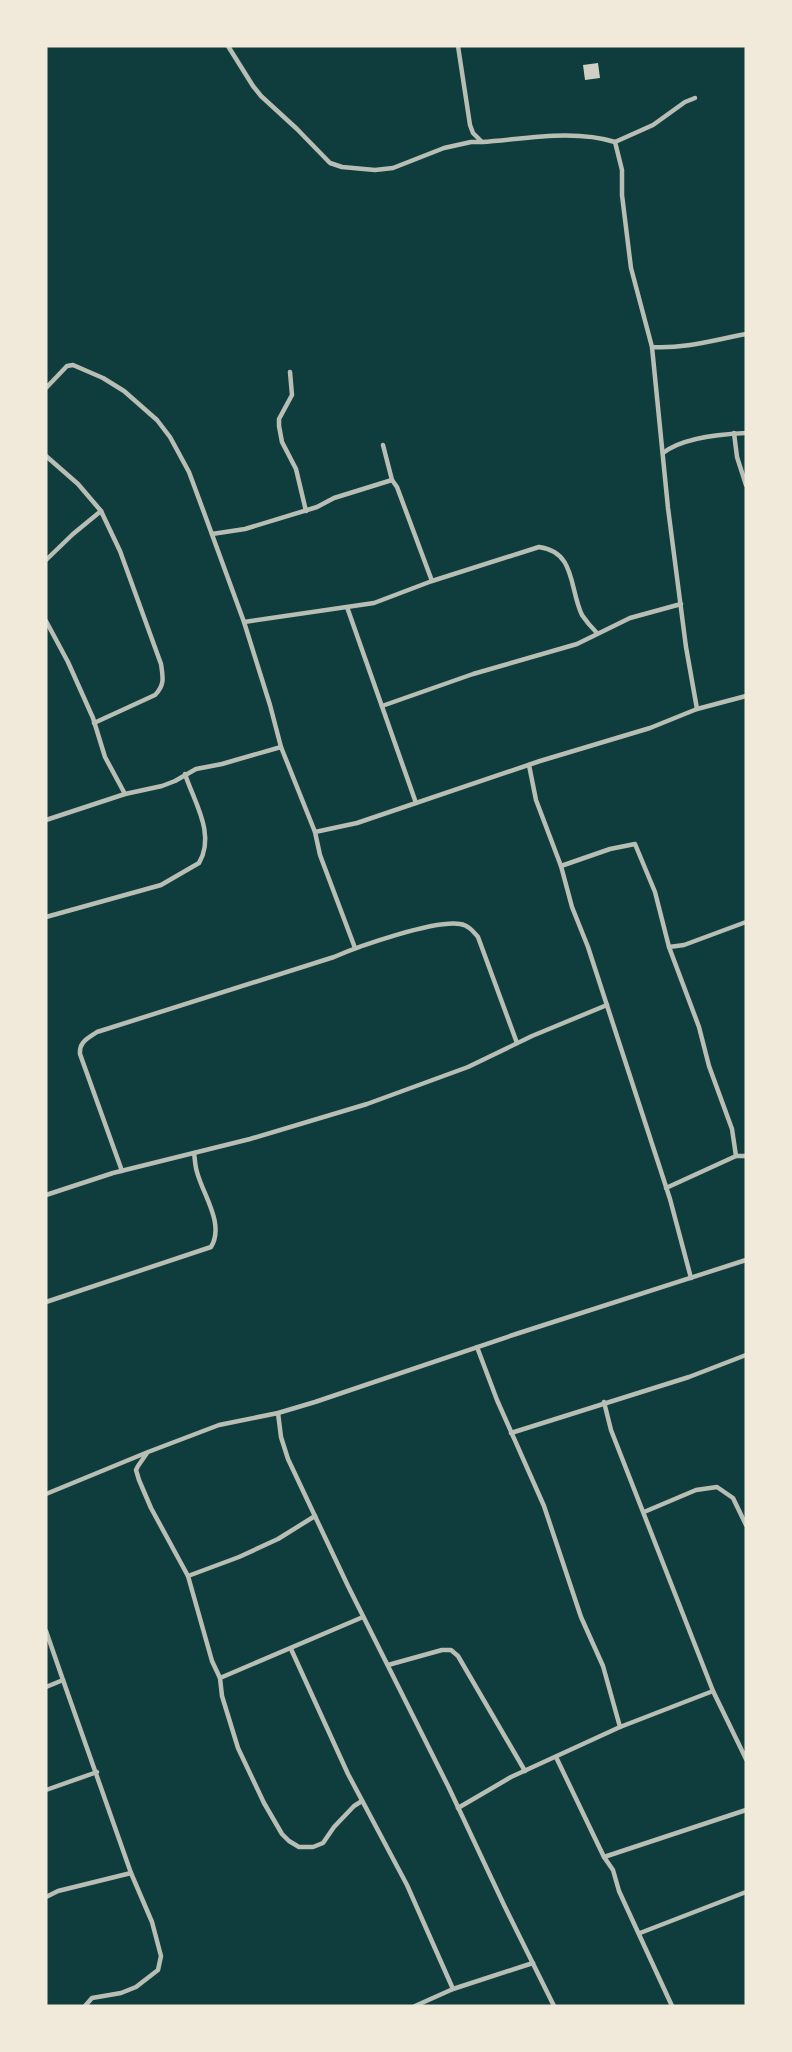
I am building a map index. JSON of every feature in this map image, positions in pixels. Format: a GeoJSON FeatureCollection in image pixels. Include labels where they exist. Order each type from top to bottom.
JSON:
{"type":"FeatureCollection","features":[{"type":"Feature","properties":{"kind":"street"},"geometry":{"type":"LineString","coordinates":[[228,46],[261,96],[298,129],[330,164],[342,167],[375,170],[393,168],[444,148],[471,142],[564,135],[599,137],[615,142],[653,125],[678,106],[695,98]]}},
{"type":"Feature","properties":{"kind":"street"},"geometry":{"type":"LineString","coordinates":[[458,46],[470,125],[473,133],[482,142]]}},
{"type":"Feature","properties":{"kind":"street"},"geometry":{"type":"LineString","coordinates":[[615,142],[622,170],[622,195],[631,268],[652,347],[668,508],[686,647],[697,709]]}},
{"type":"Feature","properties":{"kind":"street"},"geometry":{"type":"LineString","coordinates":[[652,347],[672,349],[746,334]]}},
{"type":"Feature","properties":{"kind":"street"},"geometry":{"type":"LineString","coordinates":[[46,388],[67,366],[73,365],[103,378],[124,391],[158,420],[189,472],[244,622],[281,747],[315,832],[323,862],[355,948]]}},
{"type":"Feature","properties":{"kind":"street"},"geometry":{"type":"LineString","coordinates":[[290,372],[292,395],[278,419],[282,442],[296,469],[306,511]]}},
{"type":"Feature","properties":{"kind":"street"},"geometry":{"type":"LineString","coordinates":[[663,452],[673,446],[734,433],[746,433]]}},
{"type":"Feature","properties":{"kind":"street"},"geometry":{"type":"LineString","coordinates":[[734,433],[737,457],[746,485]]}},
{"type":"Feature","properties":{"kind":"street"},"geometry":{"type":"LineString","coordinates":[[382,445],[392,480],[397,487],[432,581]]}},
{"type":"Feature","properties":{"kind":"street"},"geometry":{"type":"LineString","coordinates":[[46,456],[78,484],[101,511],[111,530],[134,589],[161,664],[164,680],[161,689],[155,695],[94,723]]}},
{"type":"Feature","properties":{"kind":"street"},"geometry":{"type":"LineString","coordinates":[[212,534],[245,529],[306,511],[334,498],[392,480]]}},
{"type":"Feature","properties":{"kind":"street"},"geometry":{"type":"LineString","coordinates":[[46,560],[101,511]]}},
{"type":"Feature","properties":{"kind":"street"},"geometry":{"type":"LineString","coordinates":[[244,622],[374,603],[432,581],[539,547],[549,548],[559,553],[566,561],[582,615],[597,633]]}},
{"type":"Feature","properties":{"kind":"street"},"geometry":{"type":"LineString","coordinates":[[382,706],[473,674],[578,644],[630,618],[681,604]]}},
{"type":"Feature","properties":{"kind":"street"},"geometry":{"type":"LineString","coordinates":[[347,607],[416,802]]}},
{"type":"Feature","properties":{"kind":"street"},"geometry":{"type":"LineString","coordinates":[[46,621],[68,662],[94,723],[105,757],[125,794]]}},
{"type":"Feature","properties":{"kind":"street"},"geometry":{"type":"LineString","coordinates":[[315,832],[357,823],[529,765],[650,728],[697,709],[746,696]]}},
{"type":"Feature","properties":{"kind":"street"},"geometry":{"type":"LineString","coordinates":[[46,820],[125,794],[162,786],[196,769],[222,764],[281,747]]}},
{"type":"Feature","properties":{"kind":"street"},"geometry":{"type":"LineString","coordinates":[[529,765],[536,800],[562,866],[572,907],[588,947],[666,1188],[691,1278]]}},
{"type":"Feature","properties":{"kind":"street"},"geometry":{"type":"LineString","coordinates":[[46,917],[161,885],[199,863],[204,845],[204,827],[185,774]]}},
{"type":"Feature","properties":{"kind":"street"},"geometry":{"type":"LineString","coordinates":[[562,866],[635,844],[655,892],[669,947],[699,1027],[732,1130],[736,1156]]}},
{"type":"Feature","properties":{"kind":"street"},"geometry":{"type":"LineString","coordinates":[[669,947],[684,945],[746,922]]}},
{"type":"Feature","properties":{"kind":"street"},"geometry":{"type":"LineString","coordinates":[[122,1170],[80,1054],[80,1047],[85,1040],[97,1032],[334,957],[355,948],[446,923],[462,924],[472,930],[478,937],[517,1043]]}},
{"type":"Feature","properties":{"kind":"street"},"geometry":{"type":"LineString","coordinates":[[46,1195],[122,1170],[327,1118],[468,1066],[607,1005]]}},
{"type":"Feature","properties":{"kind":"street"},"geometry":{"type":"LineString","coordinates":[[46,1302],[211,1247],[216,1234],[214,1218],[197,1172],[194,1153]]}},
{"type":"Feature","properties":{"kind":"street"},"geometry":{"type":"LineString","coordinates":[[666,1188],[736,1156],[746,1156]]}},
{"type":"Feature","properties":{"kind":"street"},"geometry":{"type":"LineString","coordinates":[[46,1494],[219,1425],[278,1413],[315,1402],[477,1347],[746,1260]]}},
{"type":"Feature","properties":{"kind":"street"},"geometry":{"type":"LineString","coordinates":[[477,1347],[511,1433],[544,1506],[581,1617],[603,1666],[620,1727]]}},
{"type":"Feature","properties":{"kind":"street"},"geometry":{"type":"LineString","coordinates":[[511,1433],[604,1402],[689,1377],[746,1355]]}},
{"type":"Feature","properties":{"kind":"street"},"geometry":{"type":"LineString","coordinates":[[604,1402],[611,1430],[714,1691],[746,1759]]}},
{"type":"Feature","properties":{"kind":"street"},"geometry":{"type":"LineString","coordinates":[[278,1413],[288,1459],[363,1617],[554,2006]]}},
{"type":"Feature","properties":{"kind":"street"},"geometry":{"type":"LineString","coordinates":[[148,1452],[136,1470],[138,1480],[188,1576],[212,1661],[220,1678],[222,1696],[238,1748],[264,1803],[282,1834],[289,1841],[299,1846],[313,1847],[323,1842],[334,1827],[354,1806],[362,1801]]}},
{"type":"Feature","properties":{"kind":"street"},"geometry":{"type":"LineString","coordinates":[[644,1512],[696,1490],[717,1486],[733,1498],[746,1525]]}},
{"type":"Feature","properties":{"kind":"street"},"geometry":{"type":"LineString","coordinates":[[188,1576],[239,1557],[278,1539],[315,1516]]}},
{"type":"Feature","properties":{"kind":"street"},"geometry":{"type":"LineString","coordinates":[[220,1678],[363,1617]]}},
{"type":"Feature","properties":{"kind":"street"},"geometry":{"type":"LineString","coordinates":[[46,1631],[131,1873],[152,1922],[161,1950],[160,1966],[136,1987],[121,1993],[92,1998],[85,2006]]}},
{"type":"Feature","properties":{"kind":"street"},"geometry":{"type":"LineString","coordinates":[[291,1649],[348,1774],[407,1885],[453,1989]]}},
{"type":"Feature","properties":{"kind":"street"},"geometry":{"type":"LineString","coordinates":[[388,1665],[442,1650],[451,1650],[458,1656],[525,1771]]}},
{"type":"Feature","properties":{"kind":"street"},"geometry":{"type":"LineString","coordinates":[[46,1687],[63,1680]]}},
{"type":"Feature","properties":{"kind":"street"},"geometry":{"type":"LineString","coordinates":[[458,1808],[525,1771],[620,1727],[714,1691]]}},
{"type":"Feature","properties":{"kind":"street"},"geometry":{"type":"LineString","coordinates":[[556,1757],[604,1857],[613,1870],[619,1891],[672,2006]]}},
{"type":"Feature","properties":{"kind":"street"},"geometry":{"type":"LineString","coordinates":[[46,1790],[97,1772]]}},
{"type":"Feature","properties":{"kind":"street"},"geometry":{"type":"LineString","coordinates":[[604,1857],[746,1810]]}},
{"type":"Feature","properties":{"kind":"street"},"geometry":{"type":"LineString","coordinates":[[46,1897],[58,1891],[131,1873]]}},
{"type":"Feature","properties":{"kind":"street"},"geometry":{"type":"LineString","coordinates":[[640,1933],[746,1892]]}},
{"type":"Feature","properties":{"kind":"street"},"geometry":{"type":"LineString","coordinates":[[415,2006],[453,1989],[533,1963]]}},
{"type":"Feature","properties":{"kind":"building"},"geometry":{"type":"Polygon","coordinates":[[[598,63],[600,78],[585,80],[583,65],[598,63]]]}}]}
